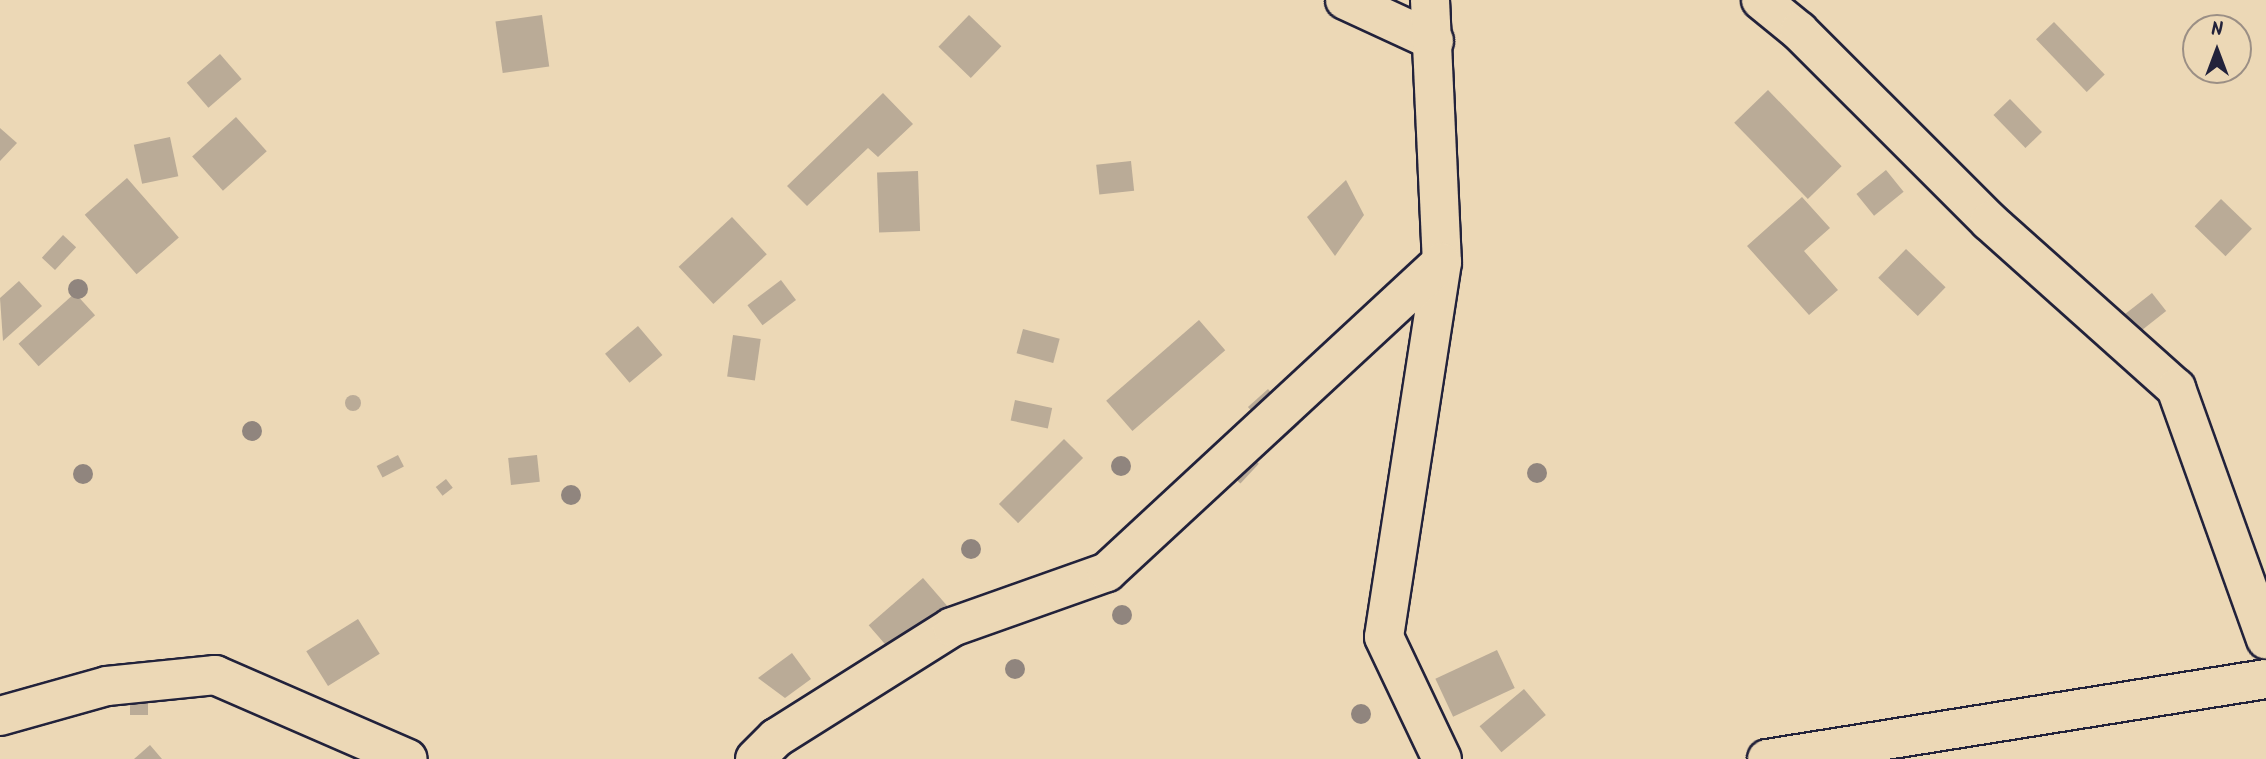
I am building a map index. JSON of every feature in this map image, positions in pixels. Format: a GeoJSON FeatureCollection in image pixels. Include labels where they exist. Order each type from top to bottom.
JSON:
{"type":"FeatureCollection","features":[{"type":"Feature","properties":{"kind":"street"},"geometry":{"type":"LineString","coordinates":[[1345,0],[1434,41]]}},
{"type":"Feature","properties":{"kind":"street"},"geometry":{"type":"LineString","coordinates":[[1430,0],[1434,41],[1442,262],[1384,637],[1443,759]]}},
{"type":"Feature","properties":{"kind":"street"},"geometry":{"type":"LineString","coordinates":[[1760,0],[1799,31],[1989,221],[2176,388],[2266,639]]}},
{"type":"Feature","properties":{"kind":"street"},"geometry":{"type":"LineString","coordinates":[[775,752],[953,627],[1107,572],[1442,262]]}},
{"type":"Feature","properties":{"kind":"street"},"geometry":{"type":"LineString","coordinates":[[0,716],[107,686],[215,675],[408,759]]}},
{"type":"Feature","properties":{"kind":"street"},"geometry":{"type":"LineString","coordinates":[[1767,759],[2266,678]]}},
{"type":"Feature","properties":{"kind":"building"},"geometry":{"type":"Polygon","coordinates":[[[542,15],[549,66],[503,73],[495,22],[542,15]]]}},
{"type":"Feature","properties":{"kind":"building"},"geometry":{"type":"Polygon","coordinates":[[[969,15],[1001,46],[971,78],[938,47],[969,15]]]}},
{"type":"Feature","properties":{"kind":"building"},"geometry":{"type":"Polygon","coordinates":[[[2054,22],[2105,75],[2087,92],[2036,39],[2054,22]]]}},
{"type":"Feature","properties":{"kind":"building"},"geometry":{"type":"Polygon","coordinates":[[[220,54],[242,79],[208,108],[187,83],[220,54]]]}},
{"type":"Feature","properties":{"kind":"building"},"geometry":{"type":"Polygon","coordinates":[[[1768,90],[1842,166],[1808,199],[1734,123],[1768,90]]]}},
{"type":"Feature","properties":{"kind":"building"},"geometry":{"type":"Polygon","coordinates":[[[883,93],[913,124],[878,157],[868,148],[807,206],[787,186],[883,93]]]}},
{"type":"Feature","properties":{"kind":"building"},"geometry":{"type":"Polygon","coordinates":[[[2010,99],[2042,132],[2025,148],[1993,115],[2010,99]]]}},
{"type":"Feature","properties":{"kind":"building"},"geometry":{"type":"Polygon","coordinates":[[[236,117],[267,151],[223,191],[192,156],[236,117]]]}},
{"type":"Feature","properties":{"kind":"building"},"geometry":{"type":"Polygon","coordinates":[[[0,128],[17,143],[0,161],[0,128]]]}},
{"type":"Feature","properties":{"kind":"building"},"geometry":{"type":"Polygon","coordinates":[[[170,137],[178,176],[142,184],[134,145],[170,137]]]}},
{"type":"Feature","properties":{"kind":"building"},"geometry":{"type":"Polygon","coordinates":[[[1131,161],[1134,191],[1099,194],[1096,165],[1131,161]]]}},
{"type":"Feature","properties":{"kind":"building"},"geometry":{"type":"Polygon","coordinates":[[[1886,170],[1904,192],[1874,216],[1856,194],[1886,170]]]}},
{"type":"Feature","properties":{"kind":"building"},"geometry":{"type":"Polygon","coordinates":[[[918,171],[920,231],[879,232],[877,172],[918,171]]]}},
{"type":"Feature","properties":{"kind":"building"},"geometry":{"type":"Polygon","coordinates":[[[127,178],[179,238],[137,274],[85,215],[127,178]]]}},
{"type":"Feature","properties":{"kind":"building"},"geometry":{"type":"Polygon","coordinates":[[[1346,180],[1364,215],[1335,256],[1307,217],[1346,180]]]}},
{"type":"Feature","properties":{"kind":"building"},"geometry":{"type":"Polygon","coordinates":[[[1802,197],[1830,228],[1804,251],[1838,290],[1809,315],[1747,246],[1802,197]]]}},
{"type":"Feature","properties":{"kind":"building"},"geometry":{"type":"Polygon","coordinates":[[[2221,199],[2252,229],[2226,256],[2195,226],[2221,199]]]}},
{"type":"Feature","properties":{"kind":"building"},"geometry":{"type":"Polygon","coordinates":[[[732,217],[767,254],[713,304],[679,267],[732,217]]]}},
{"type":"Feature","properties":{"kind":"building"},"geometry":{"type":"Polygon","coordinates":[[[63,235],[76,247],[55,270],[42,258],[63,235]]]}},
{"type":"Feature","properties":{"kind":"building"},"geometry":{"type":"Polygon","coordinates":[[[1906,249],[1946,287],[1918,316],[1878,278],[1906,249]]]}},
{"type":"Feature","properties":{"kind":"building"},"geometry":{"type":"Polygon","coordinates":[[[781,280],[796,300],[763,325],[747,305],[781,280]]]}},
{"type":"Feature","properties":{"kind":"building"},"geometry":{"type":"Polygon","coordinates":[[[19,281],[42,306],[3,341],[0,298],[19,281]]]}},
{"type":"Feature","properties":{"kind":"building"},"geometry":{"type":"Polygon","coordinates":[[[75,293],[95,315],[39,366],[19,344],[75,293]]]}},
{"type":"Feature","properties":{"kind":"building"},"geometry":{"type":"Polygon","coordinates":[[[2152,293],[2166,311],[2137,334],[2123,316],[2152,293]]]}},
{"type":"Feature","properties":{"kind":"building"},"geometry":{"type":"Polygon","coordinates":[[[1199,320],[1225,350],[1132,431],[1106,401],[1199,320]]]}},
{"type":"Feature","properties":{"kind":"building"},"geometry":{"type":"Polygon","coordinates":[[[638,326],[662,355],[629,383],[605,354],[638,326]]]}},
{"type":"Feature","properties":{"kind":"building"},"geometry":{"type":"Polygon","coordinates":[[[1023,329],[1060,339],[1053,363],[1017,353],[1023,329]]]}},
{"type":"Feature","properties":{"kind":"building"},"geometry":{"type":"Polygon","coordinates":[[[733,335],[761,339],[755,380],[727,377],[733,335]]]}},
{"type":"Feature","properties":{"kind":"building"},"geometry":{"type":"Polygon","coordinates":[[[1268,389],[1299,424],[1279,442],[1248,407],[1268,389]]]}},
{"type":"Feature","properties":{"kind":"building"},"geometry":{"type":"Polygon","coordinates":[[[350,395],[356,395],[361,403],[359,409],[350,411],[345,406],[345,400],[350,395]]]}},
{"type":"Feature","properties":{"kind":"building"},"geometry":{"type":"Polygon","coordinates":[[[1015,400],[1052,408],[1048,428],[1011,421],[1015,400]]]}},
{"type":"Feature","properties":{"kind":"building"},"geometry":{"type":"Polygon","coordinates":[[[1064,439],[1083,458],[1018,523],[999,504],[1064,439]]]}},
{"type":"Feature","properties":{"kind":"building"},"geometry":{"type":"Polygon","coordinates":[[[1242,448],[1259,464],[1240,483],[1224,468],[1242,448]]]}},
{"type":"Feature","properties":{"kind":"building"},"geometry":{"type":"Polygon","coordinates":[[[398,455],[404,467],[383,477],[377,466],[398,455]]]}},
{"type":"Feature","properties":{"kind":"building"},"geometry":{"type":"Polygon","coordinates":[[[537,455],[540,482],[511,485],[508,458],[537,455]]]}},
{"type":"Feature","properties":{"kind":"building"},"geometry":{"type":"Polygon","coordinates":[[[446,479],[453,488],[443,496],[436,487],[446,479]]]}},
{"type":"Feature","properties":{"kind":"building"},"geometry":{"type":"Polygon","coordinates":[[[923,578],[950,609],[896,656],[869,625],[923,578]]]}},
{"type":"Feature","properties":{"kind":"building"},"geometry":{"type":"Polygon","coordinates":[[[358,619],[380,654],[328,686],[306,651],[358,619]]]}},
{"type":"Feature","properties":{"kind":"building"},"geometry":{"type":"Polygon","coordinates":[[[1497,650],[1515,688],[1453,717],[1435,679],[1497,650]]]}},
{"type":"Feature","properties":{"kind":"building"},"geometry":{"type":"Polygon","coordinates":[[[792,653],[811,679],[785,698],[758,678],[792,653]]]}},
{"type":"Feature","properties":{"kind":"building"},"geometry":{"type":"Polygon","coordinates":[[[1524,689],[1546,715],[1501,752],[1480,726],[1524,689]]]}},
{"type":"Feature","properties":{"kind":"building"},"geometry":{"type":"Polygon","coordinates":[[[130,690],[148,690],[148,715],[130,715],[130,690]]]}},
{"type":"Feature","properties":{"kind":"building"},"geometry":{"type":"Polygon","coordinates":[[[150,745],[162,759],[134,759],[150,745]]]}}]}
